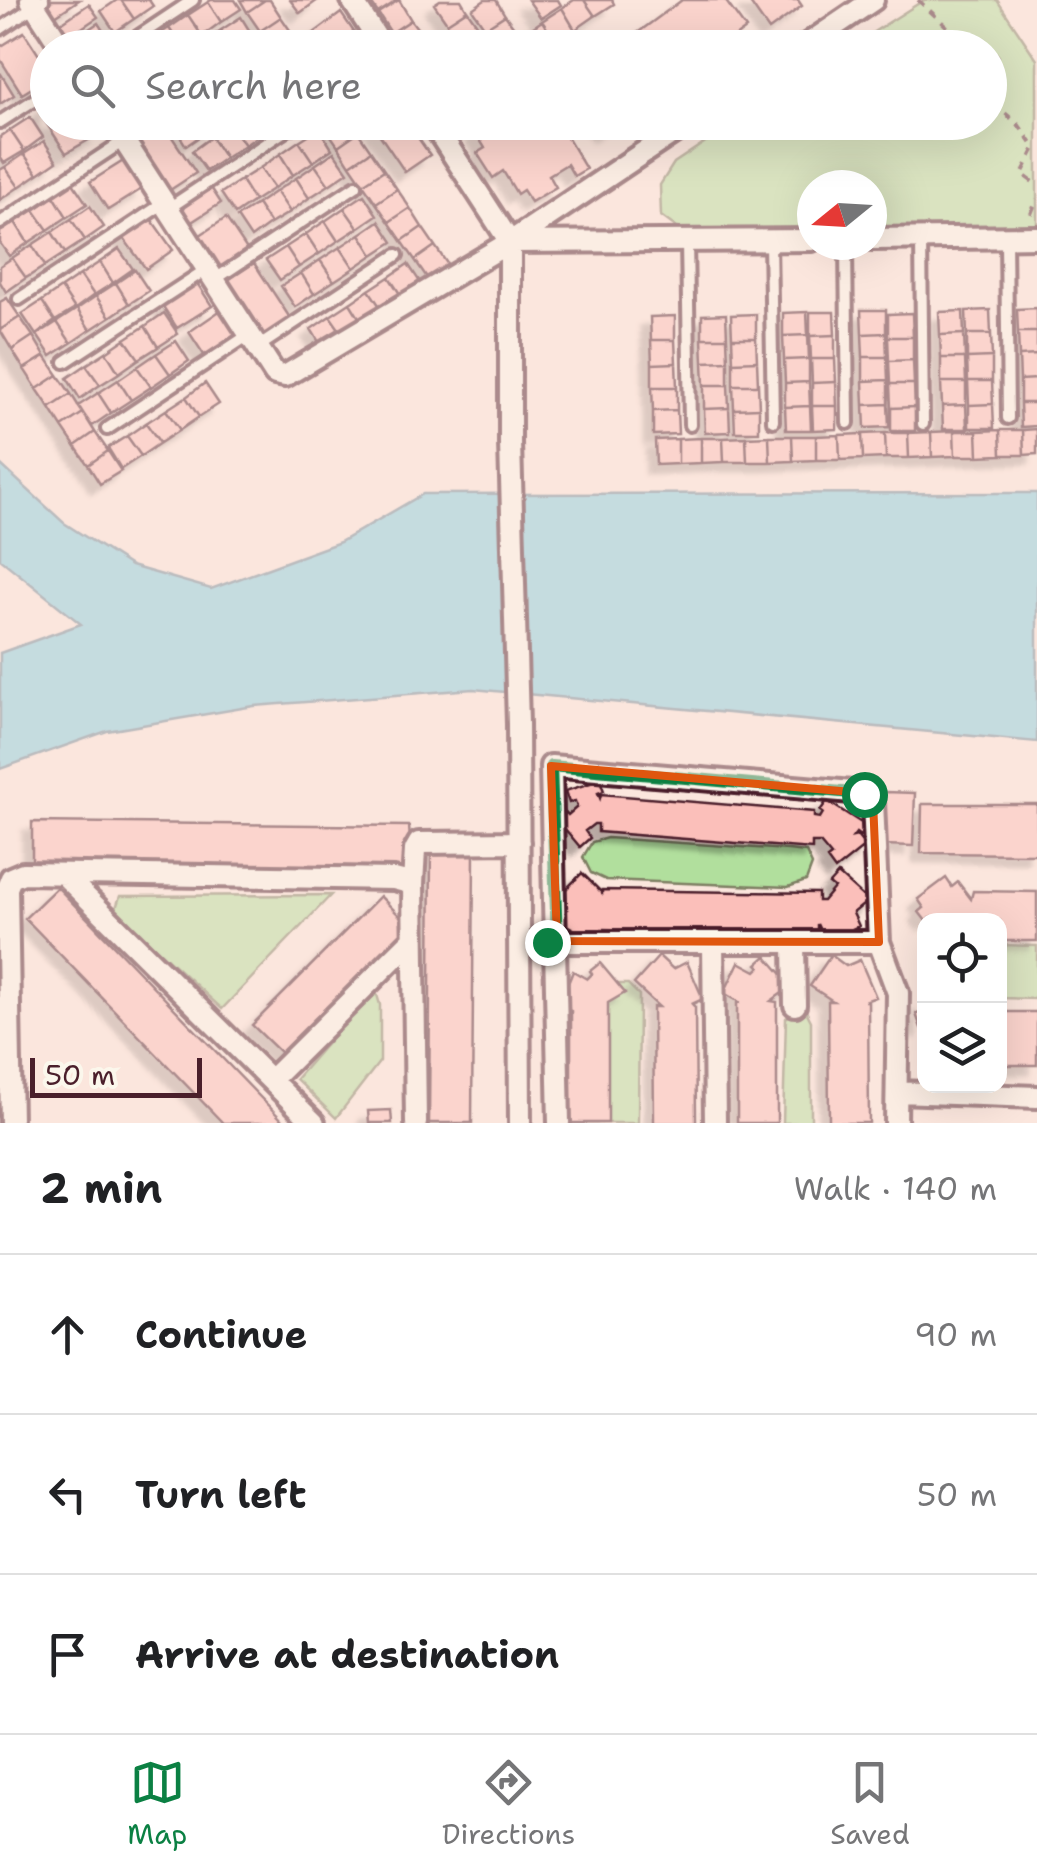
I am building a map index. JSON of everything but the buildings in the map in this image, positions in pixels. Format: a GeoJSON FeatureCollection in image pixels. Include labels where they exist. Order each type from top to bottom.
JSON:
{"type":"FeatureCollection","features":[{"type":"Feature","properties":{"kind":"street"},"geometry":{"type":"LineString","coordinates":[[352,0],[371,30]]}},
{"type":"Feature","properties":{"kind":"street"},"geometry":{"type":"LineString","coordinates":[[829,30],[873,0]]}},
{"type":"Feature","properties":{"kind":"street"},"geometry":{"type":"LineString","coordinates":[[37,2],[52,30]]}},
{"type":"Feature","properties":{"kind":"street"},"geometry":{"type":"LineString","coordinates":[[444,140],[510,242],[520,1123]]}},
{"type":"Feature","properties":{"kind":"street"},"geometry":{"type":"LineString","coordinates":[[124,141],[275,374],[285,376],[510,242],[663,140]]}},
{"type":"Feature","properties":{"kind":"street"},"geometry":{"type":"LineString","coordinates":[[887,239],[1037,238]]}},
{"type":"Feature","properties":{"kind":"street"},"geometry":{"type":"LineString","coordinates":[[510,242],[797,240]]}},
{"type":"Feature","properties":{"kind":"street"},"geometry":{"type":"LineString","coordinates":[[559,1123],[551,766],[864,794],[873,802],[879,942],[898,994],[896,1123]]}},
{"type":"Feature","properties":{"kind":"street"},"geometry":{"type":"LineString","coordinates":[[416,1123],[415,850],[419,844],[519,842]]}},
{"type":"Feature","properties":{"kind":"street"},"geometry":{"type":"LineString","coordinates":[[12,1123],[7,888],[12,878],[23,873],[394,879],[413,884]]}},
{"type":"Feature","properties":{"kind":"street"},"geometry":{"type":"LineString","coordinates":[[64,874],[314,1123]]}},
{"type":"Feature","properties":{"kind":"street"},"geometry":{"type":"LineString","coordinates":[[271,1080],[413,938]]}},
{"type":"Feature","properties":{"kind":"street"},"geometry":{"type":"LineString","coordinates":[[519,942],[879,942]]}},
{"type":"Feature","properties":{"kind":"street"},"geometry":{"type":"LineString","coordinates":[[713,943],[715,1123]]}},
{"type":"Feature","properties":{"kind":"street"},"geometry":{"type":"LineString","coordinates":[[794,943],[795,1005]]}},
{"type":"Feature","properties":{"kind":"street"},"geometry":{"type":"LineString","coordinates":[[898,1092],[1037,1097]]}},
{"type":"Feature","properties":{"kind":"lane"},"geometry":{"type":"LineString","coordinates":[[148,30],[193,0]]}},
{"type":"Feature","properties":{"kind":"lane"},"geometry":{"type":"LineString","coordinates":[[0,28],[37,2]]}},
{"type":"Feature","properties":{"kind":"lane"},"geometry":{"type":"LineString","coordinates":[[0,122],[30,103]]}},
{"type":"Feature","properties":{"kind":"lane"},"geometry":{"type":"LineString","coordinates":[[19,299],[270,140]]}},
{"type":"Feature","properties":{"kind":"lane"},"geometry":{"type":"LineString","coordinates":[[0,222],[124,141]]}},
{"type":"Feature","properties":{"kind":"lane"},"geometry":{"type":"LineString","coordinates":[[65,362],[356,186]]}},
{"type":"Feature","properties":{"kind":"lane"},"geometry":{"type":"LineString","coordinates":[[921,238],[923,424]]}},
{"type":"Feature","properties":{"kind":"lane"},"geometry":{"type":"LineString","coordinates":[[1006,238],[1008,418]]}},
{"type":"Feature","properties":{"kind":"lane"},"geometry":{"type":"LineString","coordinates":[[770,240],[773,421]]}},
{"type":"Feature","properties":{"kind":"lane"},"geometry":{"type":"LineString","coordinates":[[687,241],[690,425]]}},
{"type":"Feature","properties":{"kind":"lane"},"geometry":{"type":"LineString","coordinates":[[106,429],[397,255]]}},
{"type":"Feature","properties":{"kind":"lane"},"geometry":{"type":"LineString","coordinates":[[846,260],[848,423]]}},
{"type":"Feature","properties":{"kind":"path"},"geometry":{"type":"LineString","coordinates":[[918,0],[951,30]]}},
{"type":"Feature","properties":{"kind":"path"},"geometry":{"type":"LineString","coordinates":[[1007,116],[1035,148],[1022,174],[1037,185]]}},
{"type":"Feature","properties":{"kind":"highlighted area"},"geometry":{"type":"Polygon","coordinates":[[[551,766],[852,792],[873,801],[879,942],[557,941],[551,766]]]}},
{"type":"Feature","properties":{"kind":"green space"},"geometry":{"type":"Polygon","coordinates":[[[924,0],[997,0],[1037,60],[1037,224],[887,229],[887,170],[797,170],[797,230],[681,231],[661,216],[660,185],[674,163],[708,140],[1007,140],[1007,30],[877,30],[924,0]]]}},
{"type":"Feature","properties":{"kind":"green space"},"geometry":{"type":"Polygon","coordinates":[[[607,838],[806,852],[812,865],[806,881],[788,887],[606,880],[591,873],[583,857],[592,842],[607,838]]]}},
{"type":"Feature","properties":{"kind":"green space"},"geometry":{"type":"Polygon","coordinates":[[[331,895],[222,1009],[115,911],[120,896],[331,895]]]}},
{"type":"Feature","properties":{"kind":"green space"},"geometry":{"type":"Polygon","coordinates":[[[1007,945],[1037,946],[1037,999],[1007,998],[1007,945]]]}},
{"type":"Feature","properties":{"kind":"green space"},"geometry":{"type":"Polygon","coordinates":[[[617,984],[628,984],[639,995],[638,1123],[602,1123],[607,990],[617,984]]]}},
{"type":"Feature","properties":{"kind":"green space"},"geometry":{"type":"Polygon","coordinates":[[[375,988],[380,1005],[380,1061],[336,1118],[296,1079],[375,988]]]}},
{"type":"Feature","properties":{"kind":"green space"},"geometry":{"type":"Polygon","coordinates":[[[805,1009],[811,1021],[811,1123],[783,1123],[786,1018],[795,1010],[805,1009]]]}},
{"type":"Feature","properties":{"kind":"water"},"geometry":{"type":"Polygon","coordinates":[[[0,464],[64,523],[131,566],[211,589],[340,542],[423,494],[1037,493],[1037,742],[473,689],[254,706],[107,731],[0,769],[0,653],[81,624],[0,559],[0,464]]]}},
{"type":"Feature","properties":{"kind":"route"},"geometry":{"type":"LineString","coordinates":[[547,942],[557,941],[551,766],[864,794]]}}]}
